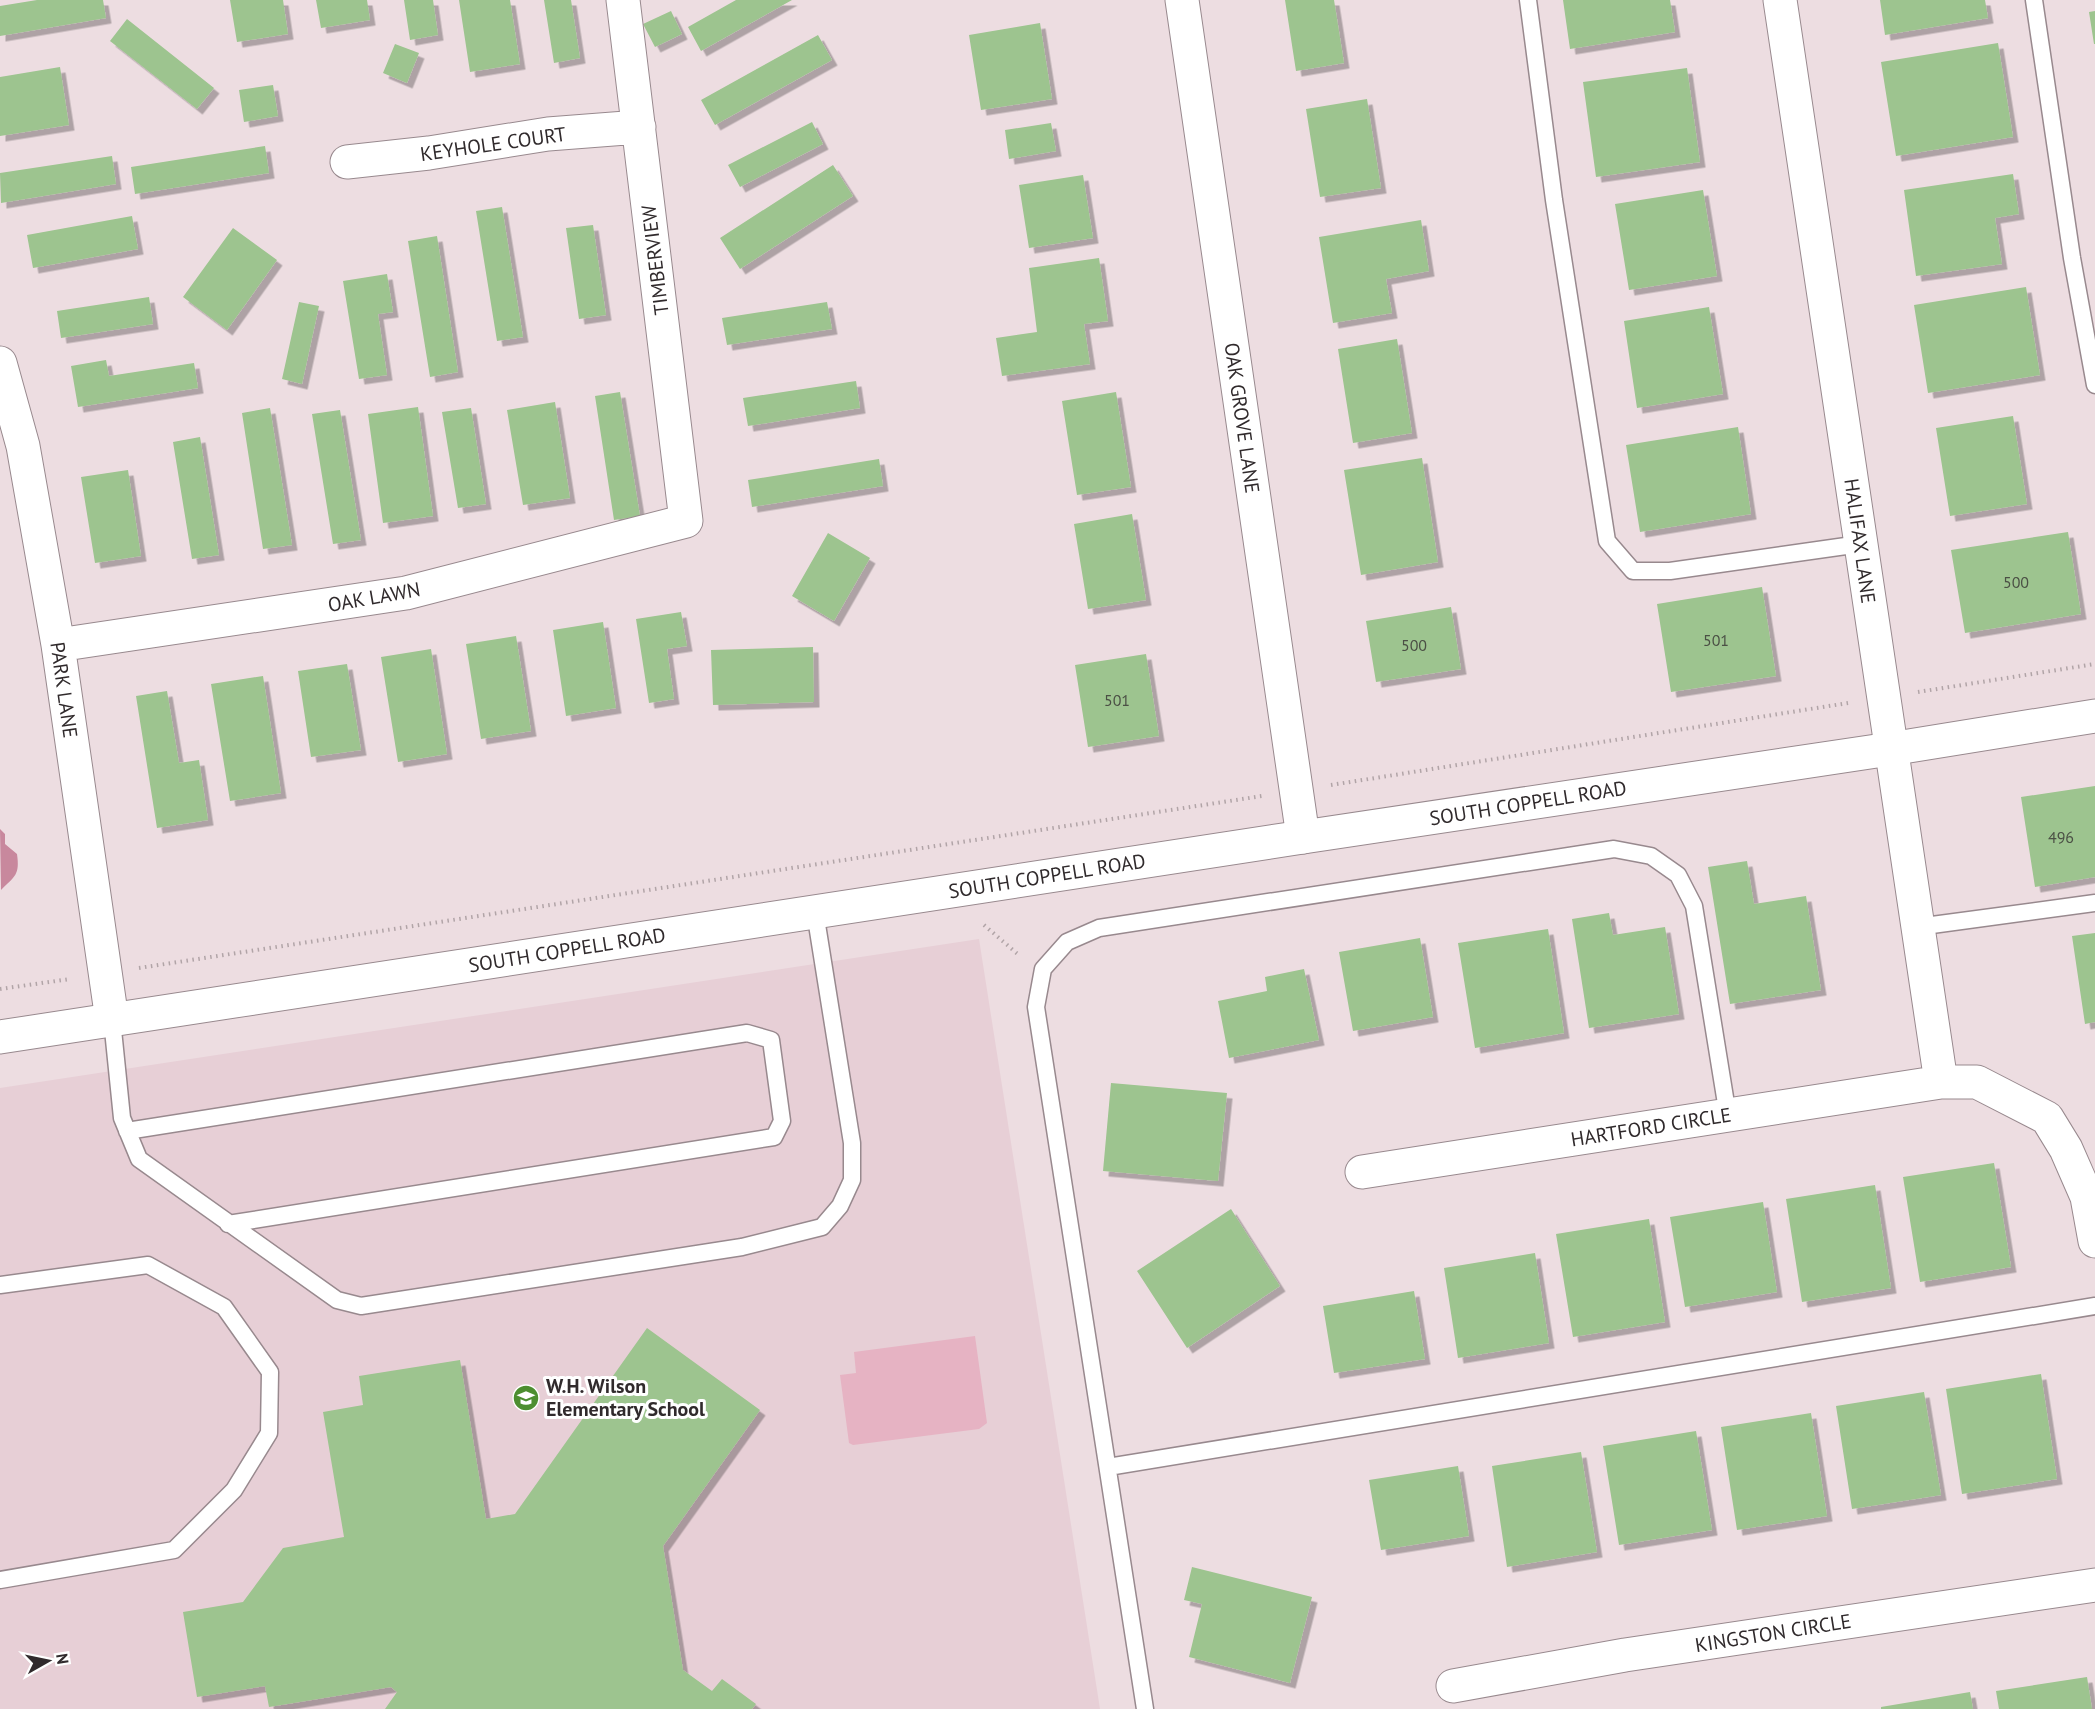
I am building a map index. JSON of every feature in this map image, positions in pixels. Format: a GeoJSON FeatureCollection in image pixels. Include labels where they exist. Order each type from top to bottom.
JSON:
{"type":"FeatureCollection","features":[{"type":"Feature","properties":{"kind":"street","name":"TIMBERVIEW"},"geometry":{"type":"LineString","coordinates":[[623,0],[686,521]]}},
{"type":"Feature","properties":{"kind":"street","name":"OAK GROVE LANE"},"geometry":{"type":"LineString","coordinates":[[1182,0],[1303,837]]}},
{"type":"Feature","properties":{"kind":"street","name":"HALIFAX LANE"},"geometry":{"type":"LineString","coordinates":[[1780,0],[1941,1082]]}},
{"type":"Feature","properties":{"kind":"street","name":"KEYHOLE COURT"},"geometry":{"type":"LineString","coordinates":[[347,162],[429,153],[548,134],[639,127]]}},
{"type":"Feature","properties":{"kind":"street","name":"PARK LANE"},"geometry":{"type":"LineString","coordinates":[[0,363],[23,446],[58,645],[112,1020]]}},
{"type":"Feature","properties":{"kind":"street","name":"OAK LAWN"},"geometry":{"type":"LineString","coordinates":[[58,645],[406,593],[686,521]]}},
{"type":"Feature","properties":{"kind":"street","name":"SOUTH COPPELL ROAD"},"geometry":{"type":"LineString","coordinates":[[0,1037],[2095,716]]}},
{"type":"Feature","properties":{"kind":"street","name":"HARTFORD CIRCLE"},"geometry":{"type":"LineString","coordinates":[[1362,1173],[1941,1082],[1977,1082],[2047,1118],[2066,1149],[2087,1197],[2095,1241]]}},
{"type":"Feature","properties":{"kind":"street","name":"KINGSTON CIRCLE"},"geometry":{"type":"LineString","coordinates":[[1453,1686],[1625,1655],[2095,1585]]}},
{"type":"Feature","properties":{"kind":"lane"},"geometry":{"type":"LineString","coordinates":[[1528,0],[1554,200],[1607,541],[1633,571],[1670,571],[1860,544]]}},
{"type":"Feature","properties":{"kind":"lane"},"geometry":{"type":"LineString","coordinates":[[2034,0],[2072,258],[2095,385]]}},
{"type":"Feature","properties":{"kind":"lane"},"geometry":{"type":"LineString","coordinates":[[1145,1709],[1036,1007],[1043,971],[1067,942],[1099,928],[1614,849],[1651,856],[1678,875],[1694,906],[1728,1116]]}},
{"type":"Feature","properties":{"kind":"lane"},"geometry":{"type":"LineString","coordinates":[[1917,927],[2095,903]]}},
{"type":"Feature","properties":{"kind":"lane"},"geometry":{"type":"LineString","coordinates":[[112,1020],[122,1118],[139,1159],[337,1300],[361,1306],[742,1247],[822,1227],[840,1206],[852,1180],[852,1143],[815,912]]}},
{"type":"Feature","properties":{"kind":"lane"},"geometry":{"type":"LineString","coordinates":[[127,1131],[747,1034],[771,1041],[782,1121],[774,1137],[228,1224]]}},
{"type":"Feature","properties":{"kind":"lane"},"geometry":{"type":"LineString","coordinates":[[0,1285],[148,1265],[224,1307],[270,1372],[269,1434],[234,1490],[174,1550],[0,1580]]}},
{"type":"Feature","properties":{"kind":"lane"},"geometry":{"type":"LineString","coordinates":[[1108,1467],[2095,1306]]}},
{"type":"Feature","properties":{"kind":"path"},"geometry":{"type":"LineString","coordinates":[[0,989],[1295,790],[2095,664]]}},
{"type":"Feature","properties":{"kind":"path"},"geometry":{"type":"LineString","coordinates":[[984,925],[1031,965],[1043,971]]}},
{"type":"Feature","properties":{"kind":"shaded area"},"geometry":{"type":"Polygon","coordinates":[[[0,829],[5,834],[5,844],[17,854],[18,861],[15,875],[1,890],[0,829]]]}},
{"type":"Feature","properties":{"kind":"shaded area","name":"W.H. Wilson Elementary School"},"geometry":{"type":"Polygon","coordinates":[[[979,939],[1100,1709],[0,1709],[0,1088],[979,939]]]}},
{"type":"Feature","properties":{"kind":"shaded area"},"geometry":{"type":"Polygon","coordinates":[[[975,1336],[987,1423],[979,1429],[853,1445],[849,1443],[840,1375],[856,1373],[854,1352],[975,1336]]]}},
{"type":"Feature","properties":{"kind":"building"},"geometry":{"type":"Polygon","coordinates":[[[37,0],[103,0],[106,18],[0,36],[0,6],[37,0]]]}},
{"type":"Feature","properties":{"kind":"building"},"geometry":{"type":"Polygon","coordinates":[[[230,0],[283,0],[288,34],[237,42],[230,0]]]}},
{"type":"Feature","properties":{"kind":"building"},"geometry":{"type":"Polygon","coordinates":[[[316,0],[367,0],[370,20],[321,28],[316,0]]]}},
{"type":"Feature","properties":{"kind":"building"},"geometry":{"type":"Polygon","coordinates":[[[404,0],[433,0],[438,35],[410,40],[404,0]]]}},
{"type":"Feature","properties":{"kind":"building"},"geometry":{"type":"Polygon","coordinates":[[[459,0],[510,0],[520,64],[470,72],[459,0]]]}},
{"type":"Feature","properties":{"kind":"building"},"geometry":{"type":"Polygon","coordinates":[[[544,0],[571,0],[580,58],[554,63],[544,0]]]}},
{"type":"Feature","properties":{"kind":"building"},"geometry":{"type":"Polygon","coordinates":[[[736,0],[792,0],[701,51],[688,27],[736,0]]]}},
{"type":"Feature","properties":{"kind":"building"},"geometry":{"type":"Polygon","coordinates":[[[1285,0],[1334,0],[1344,63],[1296,71],[1285,0]]]}},
{"type":"Feature","properties":{"kind":"building"},"geometry":{"type":"Polygon","coordinates":[[[1563,0],[1670,0],[1675,32],[1570,49],[1563,0]]]}},
{"type":"Feature","properties":{"kind":"building"},"geometry":{"type":"Polygon","coordinates":[[[1880,0],[1985,0],[1988,18],[1885,35],[1880,0]]]}},
{"type":"Feature","properties":{"kind":"building"},"geometry":{"type":"Polygon","coordinates":[[[671,11],[682,34],[655,47],[643,24],[671,11]]]}},
{"type":"Feature","properties":{"kind":"building"},"geometry":{"type":"Polygon","coordinates":[[[2095,11],[2095,44],[2094,44],[2089,12],[2095,11]]]}},
{"type":"Feature","properties":{"kind":"building"},"geometry":{"type":"Polygon","coordinates":[[[127,19],[214,88],[197,109],[110,41],[127,19]]]}},
{"type":"Feature","properties":{"kind":"building"},"geometry":{"type":"Polygon","coordinates":[[[1040,23],[1052,99],[981,110],[969,35],[1040,23]]]}},
{"type":"Feature","properties":{"kind":"building"},"geometry":{"type":"Polygon","coordinates":[[[818,35],[832,60],[715,125],[701,100],[818,35]]]}},
{"type":"Feature","properties":{"kind":"building"},"geometry":{"type":"Polygon","coordinates":[[[1998,43],[2013,137],[1896,156],[1881,62],[1998,43]]]}},
{"type":"Feature","properties":{"kind":"building"},"geometry":{"type":"Polygon","coordinates":[[[395,44],[419,53],[407,83],[383,73],[395,44]]]}},
{"type":"Feature","properties":{"kind":"building"},"geometry":{"type":"Polygon","coordinates":[[[60,67],[69,125],[0,136],[0,77],[60,67]]]}},
{"type":"Feature","properties":{"kind":"building"},"geometry":{"type":"Polygon","coordinates":[[[1687,68],[1700,162],[1596,177],[1583,82],[1687,68]]]}},
{"type":"Feature","properties":{"kind":"building"},"geometry":{"type":"Polygon","coordinates":[[[273,85],[278,116],[244,122],[239,90],[273,85]]]}},
{"type":"Feature","properties":{"kind":"building"},"geometry":{"type":"Polygon","coordinates":[[[1367,99],[1381,188],[1320,197],[1306,109],[1367,99]]]}},
{"type":"Feature","properties":{"kind":"building"},"geometry":{"type":"Polygon","coordinates":[[[812,122],[823,144],[740,187],[728,165],[812,122]]]}},
{"type":"Feature","properties":{"kind":"building"},"geometry":{"type":"Polygon","coordinates":[[[1051,123],[1056,151],[1009,159],[1005,130],[1051,123]]]}},
{"type":"Feature","properties":{"kind":"building"},"geometry":{"type":"Polygon","coordinates":[[[265,146],[269,173],[135,194],[131,167],[265,146]]]}},
{"type":"Feature","properties":{"kind":"building"},"geometry":{"type":"Polygon","coordinates":[[[112,156],[116,184],[1,203],[0,173],[112,156]]]}},
{"type":"Feature","properties":{"kind":"building"},"geometry":{"type":"Polygon","coordinates":[[[833,165],[853,196],[740,269],[720,238],[833,165]]]}},
{"type":"Feature","properties":{"kind":"building"},"geometry":{"type":"Polygon","coordinates":[[[2013,174],[2019,214],[1995,218],[2002,264],[1916,276],[1904,190],[2013,174]]]}},
{"type":"Feature","properties":{"kind":"building"},"geometry":{"type":"Polygon","coordinates":[[[1083,175],[1093,238],[1029,248],[1019,185],[1083,175]]]}},
{"type":"Feature","properties":{"kind":"building"},"geometry":{"type":"Polygon","coordinates":[[[1703,190],[1717,276],[1629,290],[1615,204],[1703,190]]]}},
{"type":"Feature","properties":{"kind":"building"},"geometry":{"type":"Polygon","coordinates":[[[502,207],[523,337],[497,341],[476,211],[502,207]]]}},
{"type":"Feature","properties":{"kind":"building"},"geometry":{"type":"Polygon","coordinates":[[[132,216],[138,249],[33,268],[27,235],[132,216]]]}},
{"type":"Feature","properties":{"kind":"building"},"geometry":{"type":"Polygon","coordinates":[[[1421,220],[1429,271],[1386,279],[1392,313],[1333,323],[1319,237],[1421,220]]]}},
{"type":"Feature","properties":{"kind":"building"},"geometry":{"type":"Polygon","coordinates":[[[593,225],[606,315],[579,319],[566,228],[593,225]]]}},
{"type":"Feature","properties":{"kind":"building"},"geometry":{"type":"Polygon","coordinates":[[[233,228],[277,260],[227,330],[183,297],[233,228]]]}},
{"type":"Feature","properties":{"kind":"building"},"geometry":{"type":"Polygon","coordinates":[[[437,236],[458,372],[430,377],[408,241],[437,236]]]}},
{"type":"Feature","properties":{"kind":"building"},"geometry":{"type":"Polygon","coordinates":[[[1099,258],[1108,321],[1084,324],[1090,364],[1002,376],[996,338],[1037,332],[1029,268],[1099,258]]]}},
{"type":"Feature","properties":{"kind":"building"},"geometry":{"type":"Polygon","coordinates":[[[387,274],[393,312],[378,314],[387,375],[359,379],[343,281],[387,274]]]}},
{"type":"Feature","properties":{"kind":"building"},"geometry":{"type":"Polygon","coordinates":[[[2026,287],[2040,375],[1928,393],[1914,305],[2026,287]]]}},
{"type":"Feature","properties":{"kind":"building"},"geometry":{"type":"Polygon","coordinates":[[[149,297],[153,324],[61,338],[57,311],[149,297]]]}},
{"type":"Feature","properties":{"kind":"building"},"geometry":{"type":"Polygon","coordinates":[[[299,302],[319,306],[302,384],[282,379],[299,302]]]}},
{"type":"Feature","properties":{"kind":"building"},"geometry":{"type":"Polygon","coordinates":[[[827,302],[832,329],[727,345],[722,318],[827,302]]]}},
{"type":"Feature","properties":{"kind":"building"},"geometry":{"type":"Polygon","coordinates":[[[1709,307],[1723,394],[1637,408],[1624,321],[1709,307]]]}},
{"type":"Feature","properties":{"kind":"building"},"geometry":{"type":"Polygon","coordinates":[[[1397,339],[1412,433],[1353,443],[1338,349],[1397,339]]]}},
{"type":"Feature","properties":{"kind":"building"},"geometry":{"type":"Polygon","coordinates":[[[106,360],[109,376],[194,363],[198,388],[78,407],[71,366],[106,360]]]}},
{"type":"Feature","properties":{"kind":"building"},"geometry":{"type":"Polygon","coordinates":[[[856,381],[860,408],[748,426],[743,398],[856,381]]]}},
{"type":"Feature","properties":{"kind":"building"},"geometry":{"type":"Polygon","coordinates":[[[620,392],[640,516],[614,520],[595,396],[620,392]]]}},
{"type":"Feature","properties":{"kind":"building"},"geometry":{"type":"Polygon","coordinates":[[[1116,392],[1131,487],[1077,495],[1062,401],[1116,392]]]}},
{"type":"Feature","properties":{"kind":"building"},"geometry":{"type":"Polygon","coordinates":[[[555,402],[570,498],[523,505],[507,410],[555,402]]]}},
{"type":"Feature","properties":{"kind":"building"},"geometry":{"type":"Polygon","coordinates":[[[418,407],[433,516],[383,523],[368,414],[418,407]]]}},
{"type":"Feature","properties":{"kind":"building"},"geometry":{"type":"Polygon","coordinates":[[[270,408],[292,545],[263,549],[242,413],[270,408]]]}},
{"type":"Feature","properties":{"kind":"building"},"geometry":{"type":"Polygon","coordinates":[[[471,408],[486,504],[458,508],[442,412],[471,408]]]}},
{"type":"Feature","properties":{"kind":"building"},"geometry":{"type":"Polygon","coordinates":[[[340,410],[361,540],[333,544],[312,414],[340,410]]]}},
{"type":"Feature","properties":{"kind":"building"},"geometry":{"type":"Polygon","coordinates":[[[2013,416],[2027,504],[1950,516],[1936,428],[2013,416]]]}},
{"type":"Feature","properties":{"kind":"building"},"geometry":{"type":"Polygon","coordinates":[[[1738,427],[1751,514],[1640,532],[1626,445],[1738,427]]]}},
{"type":"Feature","properties":{"kind":"building"},"geometry":{"type":"Polygon","coordinates":[[[200,437],[219,555],[192,559],[173,442],[200,437]]]}},
{"type":"Feature","properties":{"kind":"building"},"geometry":{"type":"Polygon","coordinates":[[[1422,458],[1438,562],[1361,575],[1344,470],[1422,458]]]}},
{"type":"Feature","properties":{"kind":"building"},"geometry":{"type":"Polygon","coordinates":[[[879,459],[883,486],[752,507],[748,480],[879,459]]]}},
{"type":"Feature","properties":{"kind":"building"},"geometry":{"type":"Polygon","coordinates":[[[128,470],[141,556],[95,563],[81,477],[128,470]]]}},
{"type":"Feature","properties":{"kind":"building"},"geometry":{"type":"Polygon","coordinates":[[[1132,514],[1146,600],[1088,609],[1074,524],[1132,514]]]}},
{"type":"Feature","properties":{"kind":"building"},"geometry":{"type":"Polygon","coordinates":[[[2068,532],[2081,614],[1965,633],[1951,550],[2068,532]]]}},
{"type":"Feature","properties":{"kind":"building"},"geometry":{"type":"Polygon","coordinates":[[[828,533],[870,558],[834,621],[792,596],[828,533]]]}},
{"type":"Feature","properties":{"kind":"building"},"geometry":{"type":"Polygon","coordinates":[[[1762,587],[1776,676],[1671,692],[1657,604],[1762,587]]]}},
{"type":"Feature","properties":{"kind":"building"},"geometry":{"type":"Polygon","coordinates":[[[1451,607],[1461,669],[1376,682],[1366,621],[1451,607]]]}},
{"type":"Feature","properties":{"kind":"building"},"geometry":{"type":"Polygon","coordinates":[[[681,612],[687,646],[667,649],[674,699],[649,703],[636,619],[681,612]]]}},
{"type":"Feature","properties":{"kind":"building"},"geometry":{"type":"Polygon","coordinates":[[[603,622],[616,708],[566,716],[553,630],[603,622]]]}},
{"type":"Feature","properties":{"kind":"building"},"geometry":{"type":"Polygon","coordinates":[[[516,636],[531,731],[481,739],[466,644],[516,636]]]}},
{"type":"Feature","properties":{"kind":"building"},"geometry":{"type":"Polygon","coordinates":[[[813,647],[814,702],[713,705],[711,650],[813,647]]]}},
{"type":"Feature","properties":{"kind":"building"},"geometry":{"type":"Polygon","coordinates":[[[431,649],[447,754],[398,762],[381,657],[431,649]]]}},
{"type":"Feature","properties":{"kind":"building"},"geometry":{"type":"Polygon","coordinates":[[[1146,654],[1159,736],[1088,747],[1075,665],[1146,654]]]}},
{"type":"Feature","properties":{"kind":"building"},"geometry":{"type":"Polygon","coordinates":[[[347,664],[361,750],[311,757],[298,671],[347,664]]]}},
{"type":"Feature","properties":{"kind":"building"},"geometry":{"type":"Polygon","coordinates":[[[263,676],[281,793],[230,801],[211,684],[263,676]]]}},
{"type":"Feature","properties":{"kind":"building"},"geometry":{"type":"Polygon","coordinates":[[[167,691],[179,763],[199,760],[208,820],[157,828],[136,696],[167,691]]]}},
{"type":"Feature","properties":{"kind":"building"},"geometry":{"type":"Polygon","coordinates":[[[2095,786],[2095,877],[2035,887],[2021,797],[2095,786]]]}},
{"type":"Feature","properties":{"kind":"building"},"geometry":{"type":"Polygon","coordinates":[[[1747,861],[1754,904],[1806,896],[1821,990],[1730,1004],[1708,867],[1747,861]]]}},
{"type":"Feature","properties":{"kind":"building"},"geometry":{"type":"Polygon","coordinates":[[[1609,913],[1613,935],[1665,927],[1679,1014],[1589,1028],[1572,919],[1609,913]]]}},
{"type":"Feature","properties":{"kind":"building"},"geometry":{"type":"Polygon","coordinates":[[[1548,929],[1564,1033],[1475,1048],[1458,943],[1548,929]]]}},
{"type":"Feature","properties":{"kind":"building"},"geometry":{"type":"Polygon","coordinates":[[[2095,933],[2095,1022],[2085,1024],[2072,936],[2095,933]]]}},
{"type":"Feature","properties":{"kind":"building"},"geometry":{"type":"Polygon","coordinates":[[[1420,938],[1433,1017],[1353,1031],[1339,952],[1420,938]]]}},
{"type":"Feature","properties":{"kind":"building"},"geometry":{"type":"Polygon","coordinates":[[[1304,969],[1319,1040],[1229,1058],[1218,1001],[1267,991],[1265,977],[1304,969]]]}},
{"type":"Feature","properties":{"kind":"building"},"geometry":{"type":"Polygon","coordinates":[[[1111,1083],[1227,1093],[1218,1181],[1103,1171],[1111,1083]]]}},
{"type":"Feature","properties":{"kind":"building"},"geometry":{"type":"Polygon","coordinates":[[[1994,1163],[2011,1267],[1920,1282],[1903,1177],[1994,1163]]]}},
{"type":"Feature","properties":{"kind":"building"},"geometry":{"type":"Polygon","coordinates":[[[1875,1185],[1891,1288],[1802,1302],[1786,1199],[1875,1185]]]}},
{"type":"Feature","properties":{"kind":"building"},"geometry":{"type":"Polygon","coordinates":[[[1763,1202],[1777,1292],[1685,1307],[1670,1217],[1763,1202]]]}},
{"type":"Feature","properties":{"kind":"building"},"geometry":{"type":"Polygon","coordinates":[[[1231,1209],[1280,1286],[1187,1348],[1137,1271],[1231,1209]]]}},
{"type":"Feature","properties":{"kind":"building"},"geometry":{"type":"Polygon","coordinates":[[[1649,1219],[1665,1322],[1573,1337],[1556,1234],[1649,1219]]]}},
{"type":"Feature","properties":{"kind":"building"},"geometry":{"type":"Polygon","coordinates":[[[1535,1253],[1549,1343],[1458,1358],[1444,1268],[1535,1253]]]}},
{"type":"Feature","properties":{"kind":"building"},"geometry":{"type":"Polygon","coordinates":[[[1414,1291],[1425,1359],[1334,1373],[1323,1306],[1414,1291]]]}},
{"type":"Feature","properties":{"kind":"building"},"geometry":{"type":"Polygon","coordinates":[[[647,1328],[760,1410],[663,1546],[683,1670],[712,1691],[722,1679],[756,1704],[752,1709],[385,1709],[397,1692],[391,1687],[269,1707],[265,1686],[197,1697],[183,1612],[243,1602],[283,1548],[344,1537],[323,1412],[363,1405],[359,1376],[460,1360],[486,1519],[515,1514],[647,1328]]]}},
{"type":"Feature","properties":{"kind":"building"},"geometry":{"type":"Polygon","coordinates":[[[2041,1374],[2057,1479],[1962,1494],[1946,1389],[2041,1374]]]}},
{"type":"Feature","properties":{"kind":"building"},"geometry":{"type":"Polygon","coordinates":[[[1924,1392],[1941,1495],[1852,1509],[1836,1406],[1924,1392]]]}},
{"type":"Feature","properties":{"kind":"building"},"geometry":{"type":"Polygon","coordinates":[[[1811,1413],[1827,1516],[1737,1530],[1721,1427],[1811,1413]]]}},
{"type":"Feature","properties":{"kind":"building"},"geometry":{"type":"Polygon","coordinates":[[[1696,1431],[1712,1530],[1619,1545],[1603,1446],[1696,1431]]]}},
{"type":"Feature","properties":{"kind":"building"},"geometry":{"type":"Polygon","coordinates":[[[1581,1452],[1597,1552],[1507,1567],[1492,1466],[1581,1452]]]}},
{"type":"Feature","properties":{"kind":"building"},"geometry":{"type":"Polygon","coordinates":[[[1458,1466],[1469,1536],[1381,1550],[1369,1480],[1458,1466]]]}},
{"type":"Feature","properties":{"kind":"building"},"geometry":{"type":"Polygon","coordinates":[[[1192,1567],[1312,1597],[1290,1683],[1189,1657],[1202,1604],[1184,1600],[1192,1567]]]}},
{"type":"Feature","properties":{"kind":"building"},"geometry":{"type":"Polygon","coordinates":[[[2087,1677],[2092,1709],[1999,1709],[1996,1691],[2087,1677]]]}},
{"type":"Feature","properties":{"kind":"building"},"geometry":{"type":"Polygon","coordinates":[[[1970,1692],[1973,1709],[1881,1709],[1881,1707],[1970,1692]]]}},
{"type":"Feature","properties":{"kind":"place","name":"W.H. Wilson Elementary School"},"geometry":{"type":"Point","coordinates":[526,1398]}}]}
